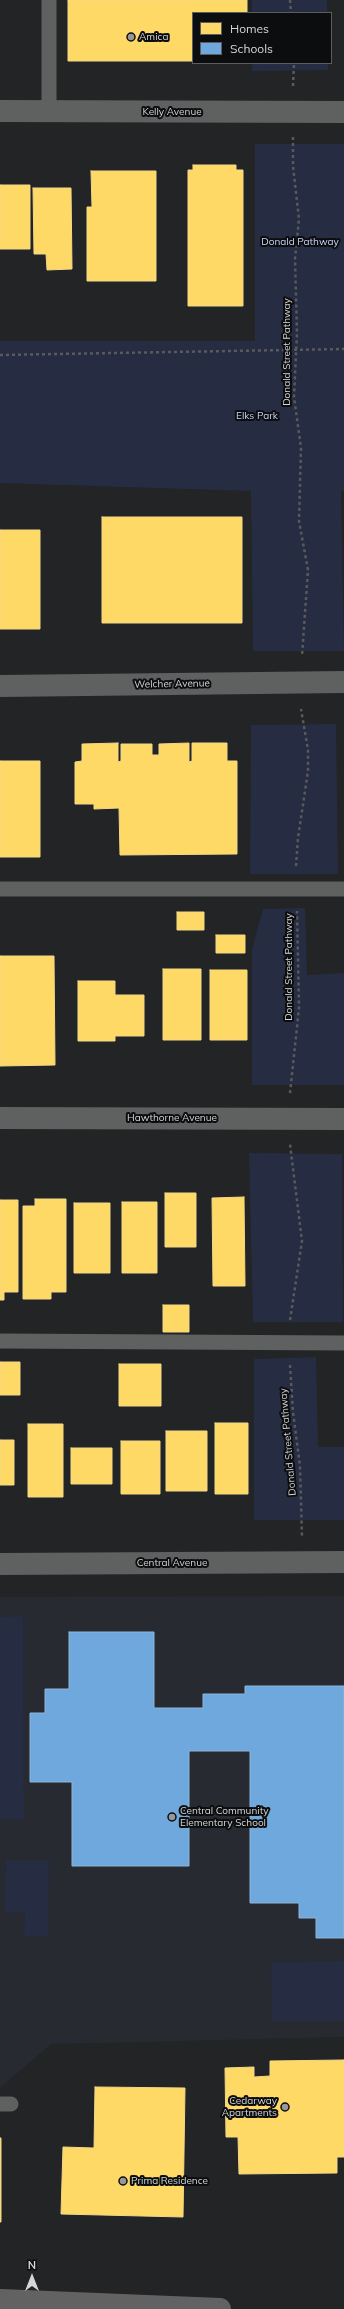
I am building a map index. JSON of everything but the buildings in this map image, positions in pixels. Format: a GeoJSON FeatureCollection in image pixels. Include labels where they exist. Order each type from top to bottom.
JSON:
{"type":"FeatureCollection","features":[{"type":"Feature","properties":{"kind":"main road"},"geometry":{"type":"LineString","coordinates":[[0,2300],[220,2309]]}},
{"type":"Feature","properties":{"kind":"street","name":"Kelly Avenue"},"geometry":{"type":"LineString","coordinates":[[0,111],[344,112]]}},
{"type":"Feature","properties":{"kind":"street","name":"Welcher Avenue"},"geometry":{"type":"LineString","coordinates":[[0,686],[344,682]]}},
{"type":"Feature","properties":{"kind":"street","name":"Hawthorne Avenue"},"geometry":{"type":"LineString","coordinates":[[0,1118],[344,1119]]}},
{"type":"Feature","properties":{"kind":"street","name":"Central Avenue"},"geometry":{"type":"LineString","coordinates":[[0,1564],[344,1562]]}},
{"type":"Feature","properties":{"kind":"lane"},"geometry":{"type":"LineString","coordinates":[[49,0],[49,111]]}},
{"type":"Feature","properties":{"kind":"lane"},"geometry":{"type":"LineString","coordinates":[[0,889],[344,889]]}},
{"type":"Feature","properties":{"kind":"lane"},"geometry":{"type":"LineString","coordinates":[[0,1341],[344,1343]]}},
{"type":"Feature","properties":{"kind":"path"},"geometry":{"type":"LineString","coordinates":[[290,0],[290,12]]}},
{"type":"Feature","properties":{"kind":"path"},"geometry":{"type":"LineString","coordinates":[[294,64],[294,93]]}},
{"type":"Feature","properties":{"kind":"path","name":"Donald Street Pathway"},"geometry":{"type":"LineString","coordinates":[[294,132],[293,166],[299,219],[295,259],[296,348],[294,398],[301,469],[298,513],[308,570],[302,660]]}},
{"type":"Feature","properties":{"kind":"path"},"geometry":{"type":"LineString","coordinates":[[0,355],[296,348],[344,349]]}},
{"type":"Feature","properties":{"kind":"path"},"geometry":{"type":"LineString","coordinates":[[296,869],[298,838],[308,766],[302,702]]}},
{"type":"Feature","properties":{"kind":"path","name":"Donald Street Pathway"},"geometry":{"type":"LineString","coordinates":[[290,1097],[299,1008],[297,909]]}},
{"type":"Feature","properties":{"kind":"path"},"geometry":{"type":"LineString","coordinates":[[290,1142],[291,1164],[302,1241],[292,1299],[290,1326]]}},
{"type":"Feature","properties":{"kind":"path","name":"Donald Street Pathway"},"geometry":{"type":"LineString","coordinates":[[290,1362],[293,1412],[300,1466],[302,1527]]}},
{"type":"Feature","properties":{"kind":"shaded area","name":"Central Community Elementary School"},"geometry":{"type":"Polygon","coordinates":[[[344,1596],[344,2037],[51,2044],[0,2088],[0,1597],[344,1596]]]}},
{"type":"Feature","properties":{"kind":"green space"},"geometry":{"type":"Polygon","coordinates":[[[252,0],[327,0],[327,12],[252,12],[252,0]]]}},
{"type":"Feature","properties":{"kind":"green space"},"geometry":{"type":"Polygon","coordinates":[[[252,64],[328,64],[328,70],[252,71],[252,64]]]}},
{"type":"Feature","properties":{"kind":"green space","name":"Elks Park"},"geometry":{"type":"Polygon","coordinates":[[[255,144],[344,144],[344,491],[341,491],[344,651],[253,651],[251,491],[0,483],[0,341],[255,341],[255,144]]]}},
{"type":"Feature","properties":{"kind":"green space"},"geometry":{"type":"Polygon","coordinates":[[[336,724],[338,874],[250,874],[251,725],[336,724]]]}},
{"type":"Feature","properties":{"kind":"green space"},"geometry":{"type":"Polygon","coordinates":[[[305,908],[307,975],[344,973],[344,1085],[252,1085],[252,949],[263,909],[305,908]]]}},
{"type":"Feature","properties":{"kind":"green space"},"geometry":{"type":"Polygon","coordinates":[[[249,1153],[342,1154],[343,1322],[253,1322],[249,1153]]]}},
{"type":"Feature","properties":{"kind":"green space"},"geometry":{"type":"Polygon","coordinates":[[[316,1357],[318,1447],[344,1447],[344,1520],[254,1520],[254,1359],[316,1357]]]}},
{"type":"Feature","properties":{"kind":"green space"},"geometry":{"type":"Polygon","coordinates":[[[23,1616],[24,1819],[0,1819],[0,1617],[23,1616]]]}},
{"type":"Feature","properties":{"kind":"green space"},"geometry":{"type":"Polygon","coordinates":[[[6,1860],[49,1860],[48,1937],[24,1936],[25,1912],[5,1912],[6,1860]]]}},
{"type":"Feature","properties":{"kind":"green space"},"geometry":{"type":"Polygon","coordinates":[[[344,1961],[344,2021],[272,2021],[271,1962],[344,1961]]]}},
{"type":"Feature","properties":{"kind":"place","name":"Amica"},"geometry":{"type":"Point","coordinates":[131,37]}},
{"type":"Feature","properties":{"kind":"place","name":"Central Community Elementary School"},"geometry":{"type":"Point","coordinates":[172,1817]}},
{"type":"Feature","properties":{"kind":"place","name":"Cedarway Apartments"},"geometry":{"type":"Point","coordinates":[285,2107]}},
{"type":"Feature","properties":{"kind":"place","name":"Prima Residence"},"geometry":{"type":"Point","coordinates":[123,2181]}},
{"type":"Feature","properties":{"kind":"park label","name":"Donald Pathway"},"geometry":{"type":"Point","coordinates":[300,242]}}]}
